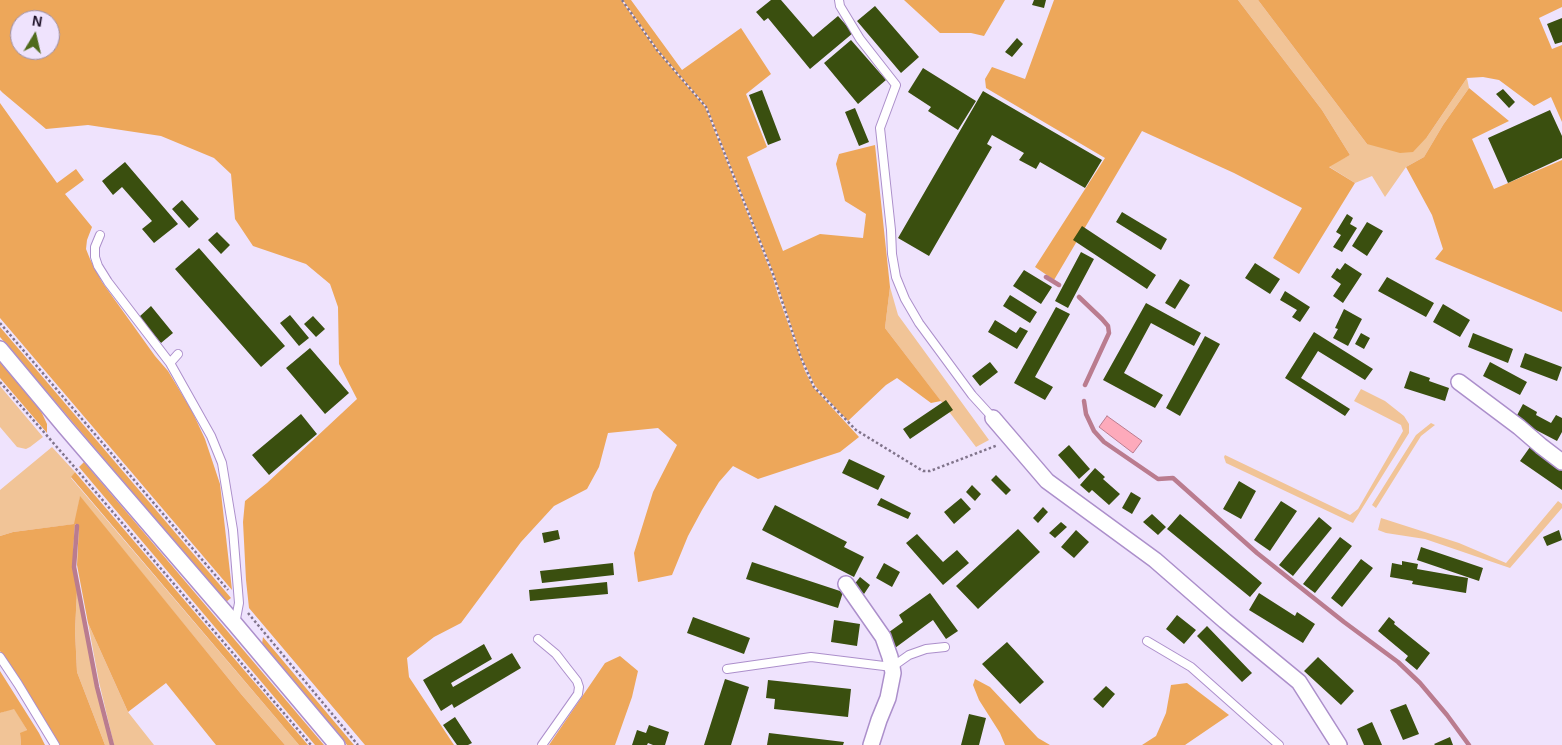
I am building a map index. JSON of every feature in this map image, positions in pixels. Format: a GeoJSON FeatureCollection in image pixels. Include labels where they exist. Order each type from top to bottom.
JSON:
{"type":"FeatureCollection","features":[{"type":"Feature","properties":{"kind":"street"},"geometry":{"type":"LineString","coordinates":[[0,349],[337,745]]}},
{"type":"Feature","properties":{"kind":"street"},"geometry":{"type":"LineString","coordinates":[[1459,382],[1562,462]]}},
{"type":"Feature","properties":{"kind":"street"},"geometry":{"type":"LineString","coordinates":[[993,418],[1046,481],[1155,560],[1299,682],[1339,745]]}},
{"type":"Feature","properties":{"kind":"street"},"geometry":{"type":"LineString","coordinates":[[846,584],[883,637],[893,673],[888,698],[871,745]]}},
{"type":"Feature","properties":{"kind":"lane"},"geometry":{"type":"LineString","coordinates":[[839,0],[840,6],[860,39],[896,85],[880,128],[892,254],[896,277],[905,299],[919,323],[972,396],[993,418]]}},
{"type":"Feature","properties":{"kind":"lane"},"geometry":{"type":"LineString","coordinates":[[100,235],[95,248],[98,266],[108,282],[170,363],[211,436],[222,463],[233,530],[239,603],[235,624]]}},
{"type":"Feature","properties":{"kind":"lane"},"geometry":{"type":"LineString","coordinates":[[170,363],[178,354]]}},
{"type":"Feature","properties":{"kind":"lane"},"geometry":{"type":"LineString","coordinates":[[538,639],[556,654],[577,681],[579,687],[578,694],[542,745]]}},
{"type":"Feature","properties":{"kind":"lane"},"geometry":{"type":"LineString","coordinates":[[1147,640],[1191,667],[1280,745]]}},
{"type":"Feature","properties":{"kind":"lane"},"geometry":{"type":"LineString","coordinates":[[727,669],[811,656],[892,667],[909,655],[926,649],[945,647]]}},
{"type":"Feature","properties":{"kind":"lane"},"geometry":{"type":"LineString","coordinates":[[0,657],[55,745]]}},
{"type":"Feature","properties":{"kind":"path"},"geometry":{"type":"LineString","coordinates":[[622,0],[657,50],[706,107],[774,274],[801,358],[814,387],[856,430],[923,471],[930,471],[1011,439]]}},
{"type":"Feature","properties":{"kind":"path"},"geometry":{"type":"LineString","coordinates":[[0,323],[358,745]]}},
{"type":"Feature","properties":{"kind":"path"},"geometry":{"type":"LineString","coordinates":[[0,382],[311,745]]}},
{"type":"Feature","properties":{"kind":"shaded area"},"geometry":{"type":"Polygon","coordinates":[[[0,0],[621,0],[657,51],[705,107],[772,275],[805,371],[813,387],[859,437],[840,452],[758,479],[733,466],[719,482],[702,510],[688,536],[672,575],[638,582],[634,553],[653,492],[677,445],[658,428],[608,433],[599,467],[587,489],[554,506],[521,542],[461,623],[434,637],[407,658],[409,677],[454,745],[365,745],[249,608],[246,580],[243,522],[245,501],[267,483],[357,399],[339,364],[338,307],[330,284],[306,264],[253,246],[235,219],[231,174],[214,158],[161,136],[88,125],[46,129],[0,90],[0,0]]]}},
{"type":"Feature","properties":{"kind":"shaded area"},"geometry":{"type":"Polygon","coordinates":[[[623,0],[631,0],[682,70],[741,28],[771,74],[746,94],[767,147],[747,157],[783,251],[820,234],[863,238],[866,214],[845,201],[836,164],[839,154],[875,145],[890,287],[885,328],[941,401],[931,403],[897,378],[886,385],[848,421],[815,386],[802,358],[774,274],[707,107],[658,50],[623,0]]]}},
{"type":"Feature","properties":{"kind":"shaded area"},"geometry":{"type":"Polygon","coordinates":[[[904,0],[1005,0],[984,36],[971,33],[940,33],[904,0]]]}},
{"type":"Feature","properties":{"kind":"shaded area"},"geometry":{"type":"Polygon","coordinates":[[[1054,0],[1238,0],[1322,110],[1350,155],[1329,167],[1355,183],[1299,274],[1273,258],[1302,208],[1234,173],[1142,131],[1054,280],[1035,267],[1105,158],[986,88],[985,79],[992,67],[1025,79],[1054,0]]]}},
{"type":"Feature","properties":{"kind":"shaded area"},"geometry":{"type":"Polygon","coordinates":[[[1238,0],[1258,0],[1367,144],[1427,137],[1467,78],[1469,88],[1443,125],[1424,157],[1406,167],[1385,197],[1372,176],[1355,183],[1328,166],[1350,155],[1322,110],[1238,0]]]}},
{"type":"Feature","properties":{"kind":"shaded area"},"geometry":{"type":"Polygon","coordinates":[[[1258,0],[1562,0],[1562,7],[1539,18],[1552,49],[1562,45],[1562,122],[1551,97],[1534,106],[1499,80],[1483,77],[1467,78],[1427,137],[1413,152],[1400,153],[1367,144],[1258,0]]]}},
{"type":"Feature","properties":{"kind":"shaded area"},"geometry":{"type":"Polygon","coordinates":[[[1469,88],[1509,121],[1472,139],[1494,189],[1562,160],[1562,312],[1435,259],[1443,249],[1432,215],[1406,167],[1424,157],[1443,125],[1469,88]]]}},
{"type":"Feature","properties":{"kind":"shaded area"},"geometry":{"type":"Polygon","coordinates":[[[0,103],[57,183],[76,169],[84,180],[65,194],[92,227],[86,249],[90,259],[102,282],[155,356],[168,371],[192,411],[205,439],[220,484],[232,590],[0,318],[0,103]]]}},
{"type":"Feature","properties":{"kind":"shaded area"},"geometry":{"type":"Polygon","coordinates":[[[890,287],[898,315],[989,440],[976,447],[885,328],[890,287]]]}},
{"type":"Feature","properties":{"kind":"shaded area"},"geometry":{"type":"Polygon","coordinates":[[[0,327],[231,598],[226,602],[0,337],[0,327]]]}},
{"type":"Feature","properties":{"kind":"shaded area"},"geometry":{"type":"Polygon","coordinates":[[[0,362],[40,409],[47,424],[47,433],[0,378],[0,362]]]}},
{"type":"Feature","properties":{"kind":"shaded area"},"geometry":{"type":"Polygon","coordinates":[[[0,386],[43,437],[26,449],[17,447],[0,427],[0,386]]]}},
{"type":"Feature","properties":{"kind":"shaded area"},"geometry":{"type":"Polygon","coordinates":[[[1361,389],[1385,401],[1404,416],[1409,424],[1409,433],[1353,523],[1226,463],[1225,455],[1350,515],[1358,509],[1403,431],[1401,425],[1354,401],[1361,389]]]}},
{"type":"Feature","properties":{"kind":"shaded area"},"geometry":{"type":"Polygon","coordinates":[[[1107,416],[1142,441],[1133,453],[1099,427],[1107,416]]]}},
{"type":"Feature","properties":{"kind":"shaded area"},"geometry":{"type":"Polygon","coordinates":[[[1431,423],[1435,425],[1421,436],[1376,508],[1372,505],[1416,435],[1431,423]]]}},
{"type":"Feature","properties":{"kind":"shaded area"},"geometry":{"type":"Polygon","coordinates":[[[52,447],[75,472],[71,478],[299,745],[285,745],[80,497],[75,524],[13,532],[0,536],[0,490],[52,447]]]}},
{"type":"Feature","properties":{"kind":"shaded area"},"geometry":{"type":"Polygon","coordinates":[[[84,462],[324,745],[315,745],[79,467],[84,462]]]}},
{"type":"Feature","properties":{"kind":"shaded area"},"geometry":{"type":"Polygon","coordinates":[[[75,472],[308,745],[299,745],[71,477],[75,472]]]}},
{"type":"Feature","properties":{"kind":"shaded area"},"geometry":{"type":"Polygon","coordinates":[[[80,496],[241,694],[285,745],[216,745],[166,683],[128,712],[88,623],[77,565],[79,525],[75,524],[73,567],[77,590],[75,631],[77,672],[105,745],[60,745],[0,651],[0,536],[13,532],[74,524],[80,496]]]}},
{"type":"Feature","properties":{"kind":"shaded area"},"geometry":{"type":"Polygon","coordinates":[[[1558,501],[1562,504],[1562,508],[1510,568],[1425,539],[1378,530],[1381,518],[1459,543],[1506,563],[1558,501]]]}},
{"type":"Feature","properties":{"kind":"shaded area"},"geometry":{"type":"Polygon","coordinates":[[[77,590],[96,687],[111,745],[105,745],[77,672],[75,631],[77,590]]]}},
{"type":"Feature","properties":{"kind":"shaded area"},"geometry":{"type":"Polygon","coordinates":[[[88,623],[128,712],[154,745],[114,745],[99,682],[88,623]]]}},
{"type":"Feature","properties":{"kind":"shaded area"},"geometry":{"type":"Polygon","coordinates":[[[263,637],[354,745],[347,745],[262,644],[263,637]]]}},
{"type":"Feature","properties":{"kind":"shaded area"},"geometry":{"type":"Polygon","coordinates":[[[620,656],[638,671],[632,697],[615,745],[549,745],[605,663],[620,656]]]}},
{"type":"Feature","properties":{"kind":"shaded area"},"geometry":{"type":"Polygon","coordinates":[[[0,671],[45,745],[21,745],[20,733],[27,730],[14,709],[0,713],[0,671]]]}},
{"type":"Feature","properties":{"kind":"shaded area"},"geometry":{"type":"Polygon","coordinates":[[[975,679],[990,687],[1038,738],[1050,745],[1005,745],[1000,733],[979,700],[973,685],[975,679]]]}},
{"type":"Feature","properties":{"kind":"shaded area"},"geometry":{"type":"Polygon","coordinates":[[[1187,683],[1229,715],[1185,745],[1142,745],[1156,736],[1166,713],[1171,685],[1187,683]]]}},
{"type":"Feature","properties":{"kind":"shaded area"},"geometry":{"type":"Polygon","coordinates":[[[14,708],[27,730],[20,734],[21,745],[0,745],[0,713],[14,708]]]}},
{"type":"Feature","properties":{"kind":"building"},"geometry":{"type":"Polygon","coordinates":[[[771,0],[781,0],[813,37],[838,16],[853,33],[810,69],[768,18],[764,21],[756,12],[771,0]]]}},
{"type":"Feature","properties":{"kind":"building"},"geometry":{"type":"Polygon","coordinates":[[[1034,0],[1046,0],[1044,8],[1032,5],[1034,0]]]}},
{"type":"Feature","properties":{"kind":"building"},"geometry":{"type":"Polygon","coordinates":[[[875,6],[919,57],[901,73],[857,21],[875,6]]]}},
{"type":"Feature","properties":{"kind":"building"},"geometry":{"type":"Polygon","coordinates":[[[1562,18],[1562,42],[1555,44],[1547,24],[1562,18]]]}},
{"type":"Feature","properties":{"kind":"building"},"geometry":{"type":"Polygon","coordinates":[[[1017,38],[1023,44],[1012,57],[1005,52],[1017,38]]]}},
{"type":"Feature","properties":{"kind":"building"},"geometry":{"type":"Polygon","coordinates":[[[851,40],[886,80],[858,104],[824,63],[851,40]]]}},
{"type":"Feature","properties":{"kind":"building"},"geometry":{"type":"Polygon","coordinates":[[[923,68],[976,101],[958,130],[928,111],[931,107],[908,92],[923,68]]]}},
{"type":"Feature","properties":{"kind":"building"},"geometry":{"type":"Polygon","coordinates":[[[1503,89],[1515,102],[1509,108],[1496,94],[1503,89]]]}},
{"type":"Feature","properties":{"kind":"building"},"geometry":{"type":"Polygon","coordinates":[[[762,90],[781,140],[768,145],[749,95],[762,90]]]}},
{"type":"Feature","properties":{"kind":"building"},"geometry":{"type":"Polygon","coordinates":[[[983,91],[1102,160],[1085,188],[1040,162],[1036,169],[1019,160],[1024,153],[992,135],[987,144],[992,147],[929,256],[898,238],[983,91]]]}},
{"type":"Feature","properties":{"kind":"building"},"geometry":{"type":"Polygon","coordinates":[[[855,108],[869,142],[859,146],[845,112],[855,108]]]}},
{"type":"Feature","properties":{"kind":"building"},"geometry":{"type":"Polygon","coordinates":[[[1550,110],[1562,136],[1562,158],[1508,183],[1488,138],[1550,110]]]}},
{"type":"Feature","properties":{"kind":"building"},"geometry":{"type":"Polygon","coordinates":[[[125,162],[178,224],[154,243],[142,229],[152,221],[122,187],[113,195],[102,181],[125,162]]]}},
{"type":"Feature","properties":{"kind":"building"},"geometry":{"type":"Polygon","coordinates":[[[182,200],[199,219],[189,228],[172,209],[182,200]]]}},
{"type":"Feature","properties":{"kind":"building"},"geometry":{"type":"Polygon","coordinates":[[[1122,212],[1167,239],[1161,250],[1116,222],[1122,212]]]}},
{"type":"Feature","properties":{"kind":"building"},"geometry":{"type":"Polygon","coordinates":[[[1347,214],[1353,218],[1350,224],[1357,228],[1342,252],[1333,247],[1341,235],[1336,232],[1347,214]]]}},
{"type":"Feature","properties":{"kind":"building"},"geometry":{"type":"Polygon","coordinates":[[[1367,222],[1383,231],[1367,256],[1352,246],[1367,222]]]}},
{"type":"Feature","properties":{"kind":"building"},"geometry":{"type":"Polygon","coordinates":[[[1082,226],[1156,275],[1147,289],[1073,240],[1082,226]]]}},
{"type":"Feature","properties":{"kind":"building"},"geometry":{"type":"Polygon","coordinates":[[[217,232],[230,245],[221,254],[208,240],[217,232]]]}},
{"type":"Feature","properties":{"kind":"building"},"geometry":{"type":"Polygon","coordinates":[[[199,248],[285,346],[261,367],[175,269],[199,248]]]}},
{"type":"Feature","properties":{"kind":"building"},"geometry":{"type":"Polygon","coordinates":[[[1081,252],[1094,259],[1068,308],[1055,301],[1081,252]]]}},
{"type":"Feature","properties":{"kind":"building"},"geometry":{"type":"Polygon","coordinates":[[[1255,263],[1280,279],[1270,294],[1245,278],[1255,263]]]}},
{"type":"Feature","properties":{"kind":"building"},"geometry":{"type":"Polygon","coordinates":[[[1345,263],[1362,274],[1343,303],[1333,296],[1341,284],[1331,277],[1337,268],[1340,270],[1345,263]]]}},
{"type":"Feature","properties":{"kind":"building"},"geometry":{"type":"Polygon","coordinates":[[[1024,270],[1052,287],[1041,304],[1013,286],[1024,270]]]}},
{"type":"Feature","properties":{"kind":"building"},"geometry":{"type":"Polygon","coordinates":[[[1387,277],[1434,303],[1426,317],[1378,291],[1387,277]]]}},
{"type":"Feature","properties":{"kind":"building"},"geometry":{"type":"Polygon","coordinates":[[[1180,279],[1190,285],[1175,309],[1165,303],[1180,279]]]}},
{"type":"Feature","properties":{"kind":"building"},"geometry":{"type":"Polygon","coordinates":[[[1285,291],[1310,307],[1300,322],[1292,317],[1297,310],[1280,300],[1285,291]]]}},
{"type":"Feature","properties":{"kind":"building"},"geometry":{"type":"Polygon","coordinates":[[[1010,295],[1037,312],[1030,323],[1003,306],[1010,295]]]}},
{"type":"Feature","properties":{"kind":"building"},"geometry":{"type":"Polygon","coordinates":[[[1146,303],[1201,333],[1194,346],[1151,323],[1124,373],[1163,395],[1155,408],[1103,380],[1146,303]]]}},
{"type":"Feature","properties":{"kind":"building"},"geometry":{"type":"Polygon","coordinates":[[[1443,304],[1470,320],[1460,337],[1433,322],[1443,304]]]}},
{"type":"Feature","properties":{"kind":"building"},"geometry":{"type":"Polygon","coordinates":[[[151,306],[173,333],[161,343],[139,317],[151,306]]]}},
{"type":"Feature","properties":{"kind":"building"},"geometry":{"type":"Polygon","coordinates":[[[1056,307],[1070,314],[1035,377],[1053,387],[1045,400],[1014,383],[1056,307]]]}},
{"type":"Feature","properties":{"kind":"building"},"geometry":{"type":"Polygon","coordinates":[[[1344,309],[1362,319],[1348,346],[1333,338],[1338,329],[1335,328],[1344,309]]]}},
{"type":"Feature","properties":{"kind":"building"},"geometry":{"type":"Polygon","coordinates":[[[290,315],[309,338],[299,346],[280,323],[290,315]]]}},
{"type":"Feature","properties":{"kind":"building"},"geometry":{"type":"Polygon","coordinates":[[[313,316],[325,329],[316,337],[304,324],[313,316]]]}},
{"type":"Feature","properties":{"kind":"building"},"geometry":{"type":"Polygon","coordinates":[[[995,320],[1016,333],[1020,327],[1028,331],[1017,349],[988,332],[995,320]]]}},
{"type":"Feature","properties":{"kind":"building"},"geometry":{"type":"Polygon","coordinates":[[[1314,332],[1373,369],[1365,380],[1318,351],[1301,378],[1350,409],[1345,416],[1285,378],[1314,332]]]}},
{"type":"Feature","properties":{"kind":"building"},"geometry":{"type":"Polygon","coordinates":[[[1361,333],[1370,338],[1364,349],[1355,344],[1361,333]]]}},
{"type":"Feature","properties":{"kind":"building"},"geometry":{"type":"Polygon","coordinates":[[[1473,333],[1513,349],[1508,363],[1468,347],[1473,333]]]}},
{"type":"Feature","properties":{"kind":"building"},"geometry":{"type":"Polygon","coordinates":[[[1205,336],[1220,344],[1180,416],[1166,408],[1205,336]]]}},
{"type":"Feature","properties":{"kind":"building"},"geometry":{"type":"Polygon","coordinates":[[[310,348],[349,393],[325,414],[286,368],[310,348]]]}},
{"type":"Feature","properties":{"kind":"building"},"geometry":{"type":"Polygon","coordinates":[[[1525,353],[1562,367],[1557,381],[1520,367],[1525,353]]]}},
{"type":"Feature","properties":{"kind":"building"},"geometry":{"type":"Polygon","coordinates":[[[990,362],[998,372],[980,386],[972,376],[990,362]]]}},
{"type":"Feature","properties":{"kind":"building"},"geometry":{"type":"Polygon","coordinates":[[[1490,362],[1527,382],[1520,395],[1483,376],[1490,362]]]}},
{"type":"Feature","properties":{"kind":"building"},"geometry":{"type":"Polygon","coordinates":[[[1410,371],[1430,378],[1429,381],[1449,388],[1445,401],[1404,388],[1410,371]]]}},
{"type":"Feature","properties":{"kind":"building"},"geometry":{"type":"Polygon","coordinates":[[[946,400],[953,410],[910,439],[903,429],[946,400]]]}},
{"type":"Feature","properties":{"kind":"building"},"geometry":{"type":"Polygon","coordinates":[[[1523,404],[1537,412],[1536,415],[1551,423],[1556,415],[1562,418],[1562,432],[1557,441],[1515,419],[1523,404]]]}},
{"type":"Feature","properties":{"kind":"building"},"geometry":{"type":"Polygon","coordinates":[[[301,414],[317,434],[269,475],[252,455],[301,414]]]}},
{"type":"Feature","properties":{"kind":"building"},"geometry":{"type":"Polygon","coordinates":[[[1069,445],[1090,469],[1079,479],[1058,455],[1069,445]]]}},
{"type":"Feature","properties":{"kind":"building"},"geometry":{"type":"Polygon","coordinates":[[[1530,447],[1562,470],[1562,490],[1520,461],[1530,447]]]}},
{"type":"Feature","properties":{"kind":"building"},"geometry":{"type":"Polygon","coordinates":[[[849,459],[885,476],[878,490],[842,473],[849,459]]]}},
{"type":"Feature","properties":{"kind":"building"},"geometry":{"type":"Polygon","coordinates":[[[1095,468],[1105,477],[1103,479],[1120,494],[1109,505],[1092,490],[1089,493],[1080,485],[1095,468]]]}},
{"type":"Feature","properties":{"kind":"building"},"geometry":{"type":"Polygon","coordinates":[[[996,475],[1011,490],[1006,495],[991,480],[996,475]]]}},
{"type":"Feature","properties":{"kind":"building"},"geometry":{"type":"Polygon","coordinates":[[[1239,481],[1256,491],[1241,519],[1223,509],[1239,481]]]}},
{"type":"Feature","properties":{"kind":"building"},"geometry":{"type":"Polygon","coordinates":[[[972,485],[981,494],[975,501],[966,492],[972,485]]]}},
{"type":"Feature","properties":{"kind":"building"},"geometry":{"type":"Polygon","coordinates":[[[1131,492],[1141,498],[1132,514],[1122,508],[1131,492]]]}},
{"type":"Feature","properties":{"kind":"building"},"geometry":{"type":"Polygon","coordinates":[[[881,498],[911,513],[908,519],[877,505],[881,498]]]}},
{"type":"Feature","properties":{"kind":"building"},"geometry":{"type":"Polygon","coordinates":[[[961,498],[971,509],[954,524],[944,512],[961,498]]]}},
{"type":"Feature","properties":{"kind":"building"},"geometry":{"type":"Polygon","coordinates":[[[1281,501],[1297,511],[1270,551],[1254,540],[1281,501]]]}},
{"type":"Feature","properties":{"kind":"building"},"geometry":{"type":"Polygon","coordinates":[[[775,505],[847,542],[844,547],[864,557],[854,577],[762,530],[775,505]]]}},
{"type":"Feature","properties":{"kind":"building"},"geometry":{"type":"Polygon","coordinates":[[[1043,507],[1048,512],[1038,523],[1033,518],[1043,507]]]}},
{"type":"Feature","properties":{"kind":"building"},"geometry":{"type":"Polygon","coordinates":[[[1152,514],[1166,527],[1158,535],[1143,522],[1152,514]]]}},
{"type":"Feature","properties":{"kind":"building"},"geometry":{"type":"Polygon","coordinates":[[[1180,514],[1262,583],[1250,597],[1167,529],[1180,514]]]}},
{"type":"Feature","properties":{"kind":"building"},"geometry":{"type":"Polygon","coordinates":[[[1319,517],[1332,528],[1293,576],[1279,565],[1319,517]]]}},
{"type":"Feature","properties":{"kind":"building"},"geometry":{"type":"Polygon","coordinates":[[[1061,522],[1067,527],[1055,538],[1049,533],[1061,522]]]}},
{"type":"Feature","properties":{"kind":"building"},"geometry":{"type":"Polygon","coordinates":[[[1018,529],[1040,552],[978,609],[956,586],[1018,529]]]}},
{"type":"Feature","properties":{"kind":"building"},"geometry":{"type":"Polygon","coordinates":[[[558,530],[560,539],[544,543],[542,533],[558,530]]]}},
{"type":"Feature","properties":{"kind":"building"},"geometry":{"type":"Polygon","coordinates":[[[1076,530],[1089,542],[1074,558],[1061,547],[1076,530]]]}},
{"type":"Feature","properties":{"kind":"building"},"geometry":{"type":"Polygon","coordinates":[[[1559,530],[1562,540],[1547,546],[1543,537],[1559,530]]]}},
{"type":"Feature","properties":{"kind":"building"},"geometry":{"type":"Polygon","coordinates":[[[917,534],[943,562],[957,550],[969,563],[943,585],[906,543],[917,534]]]}},
{"type":"Feature","properties":{"kind":"building"},"geometry":{"type":"Polygon","coordinates":[[[1340,537],[1352,546],[1315,593],[1303,584],[1340,537]]]}},
{"type":"Feature","properties":{"kind":"building"},"geometry":{"type":"Polygon","coordinates":[[[1421,547],[1483,568],[1479,581],[1417,560],[1421,547]]]}},
{"type":"Feature","properties":{"kind":"building"},"geometry":{"type":"Polygon","coordinates":[[[1361,559],[1373,568],[1342,607],[1331,598],[1361,559]]]}},
{"type":"Feature","properties":{"kind":"building"},"geometry":{"type":"Polygon","coordinates":[[[1402,561],[1418,564],[1417,569],[1468,578],[1466,593],[1412,584],[1413,581],[1390,577],[1392,563],[1402,565],[1402,561]]]}},
{"type":"Feature","properties":{"kind":"building"},"geometry":{"type":"Polygon","coordinates":[[[752,562],[843,592],[838,608],[746,579],[752,562]]]}},
{"type":"Feature","properties":{"kind":"building"},"geometry":{"type":"Polygon","coordinates":[[[613,563],[614,575],[542,583],[540,571],[613,563]]]}},
{"type":"Feature","properties":{"kind":"building"},"geometry":{"type":"Polygon","coordinates":[[[884,563],[900,572],[892,587],[876,578],[884,563]]]}},
{"type":"Feature","properties":{"kind":"building"},"geometry":{"type":"Polygon","coordinates":[[[860,577],[870,585],[864,594],[853,586],[860,577]]]}},
{"type":"Feature","properties":{"kind":"building"},"geometry":{"type":"Polygon","coordinates":[[[607,582],[608,594],[530,601],[529,590],[607,582]]]}},
{"type":"Feature","properties":{"kind":"building"},"geometry":{"type":"Polygon","coordinates":[[[930,593],[958,631],[946,639],[933,620],[895,648],[885,635],[903,622],[899,615],[930,593]]]}},
{"type":"Feature","properties":{"kind":"building"},"geometry":{"type":"Polygon","coordinates":[[[1259,593],[1295,616],[1297,612],[1315,624],[1303,643],[1249,610],[1259,593]]]}},
{"type":"Feature","properties":{"kind":"building"},"geometry":{"type":"Polygon","coordinates":[[[1177,615],[1196,630],[1184,644],[1166,629],[1177,615]]]}},
{"type":"Feature","properties":{"kind":"building"},"geometry":{"type":"Polygon","coordinates":[[[693,617],[750,638],[744,654],[687,633],[693,617]]]}},
{"type":"Feature","properties":{"kind":"building"},"geometry":{"type":"Polygon","coordinates":[[[1389,617],[1395,622],[1394,624],[1430,653],[1417,670],[1405,660],[1408,656],[1378,631],[1389,617]]]}},
{"type":"Feature","properties":{"kind":"building"},"geometry":{"type":"Polygon","coordinates":[[[834,620],[860,624],[857,646],[831,642],[834,620]]]}},
{"type":"Feature","properties":{"kind":"building"},"geometry":{"type":"Polygon","coordinates":[[[1207,626],[1252,673],[1242,682],[1197,636],[1207,626]]]}},
{"type":"Feature","properties":{"kind":"building"},"geometry":{"type":"Polygon","coordinates":[[[1007,642],[1044,682],[1020,704],[982,664],[1007,642]]]}},
{"type":"Feature","properties":{"kind":"building"},"geometry":{"type":"Polygon","coordinates":[[[484,644],[492,659],[451,683],[453,687],[512,653],[521,668],[454,708],[452,704],[441,711],[423,680],[484,644]]]}},
{"type":"Feature","properties":{"kind":"building"},"geometry":{"type":"Polygon","coordinates":[[[1318,657],[1354,691],[1341,705],[1304,671],[1318,657]]]}},
{"type":"Feature","properties":{"kind":"building"},"geometry":{"type":"Polygon","coordinates":[[[725,679],[749,687],[731,745],[704,745],[725,679]]]}},
{"type":"Feature","properties":{"kind":"building"},"geometry":{"type":"Polygon","coordinates":[[[768,680],[851,689],[848,717],[774,709],[775,699],[766,698],[768,680]]]}},
{"type":"Feature","properties":{"kind":"building"},"geometry":{"type":"Polygon","coordinates":[[[1106,686],[1115,694],[1103,708],[1093,699],[1106,686]]]}},
{"type":"Feature","properties":{"kind":"building"},"geometry":{"type":"Polygon","coordinates":[[[1406,704],[1419,734],[1403,740],[1390,710],[1406,704]]]}},
{"type":"Feature","properties":{"kind":"building"},"geometry":{"type":"Polygon","coordinates":[[[969,714],[986,718],[979,745],[961,745],[969,714]]]}},
{"type":"Feature","properties":{"kind":"building"},"geometry":{"type":"Polygon","coordinates":[[[455,717],[472,743],[457,745],[443,725],[455,717]]]}},
{"type":"Feature","properties":{"kind":"building"},"geometry":{"type":"Polygon","coordinates":[[[1372,722],[1382,745],[1364,745],[1357,729],[1372,722]]]}},
{"type":"Feature","properties":{"kind":"building"},"geometry":{"type":"Polygon","coordinates":[[[649,725],[669,732],[665,745],[648,743],[647,745],[632,745],[637,730],[646,733],[649,725]]]}},
{"type":"Feature","properties":{"kind":"building"},"geometry":{"type":"Polygon","coordinates":[[[769,733],[844,742],[843,745],[767,745],[769,733]]]}},
{"type":"Feature","properties":{"kind":"building"},"geometry":{"type":"Polygon","coordinates":[[[1450,737],[1453,745],[1434,744],[1450,737]]]}},
{"type":"Feature","properties":{"kind":"waterway"},"geometry":{"type":"LineString","coordinates":[[1046,277],[1059,285]]}},
{"type":"Feature","properties":{"kind":"waterway"},"geometry":{"type":"LineString","coordinates":[[1079,297],[1108,326],[1109,333],[1085,385]]}},
{"type":"Feature","properties":{"kind":"waterway"},"geometry":{"type":"LineString","coordinates":[[1084,401],[1086,414],[1094,431],[1104,442],[1158,479],[1173,478],[1257,553],[1398,662],[1420,683],[1469,745]]}},
{"type":"Feature","properties":{"kind":"waterway"},"geometry":{"type":"LineString","coordinates":[[77,526],[74,567],[97,687],[112,745]]}}]}
